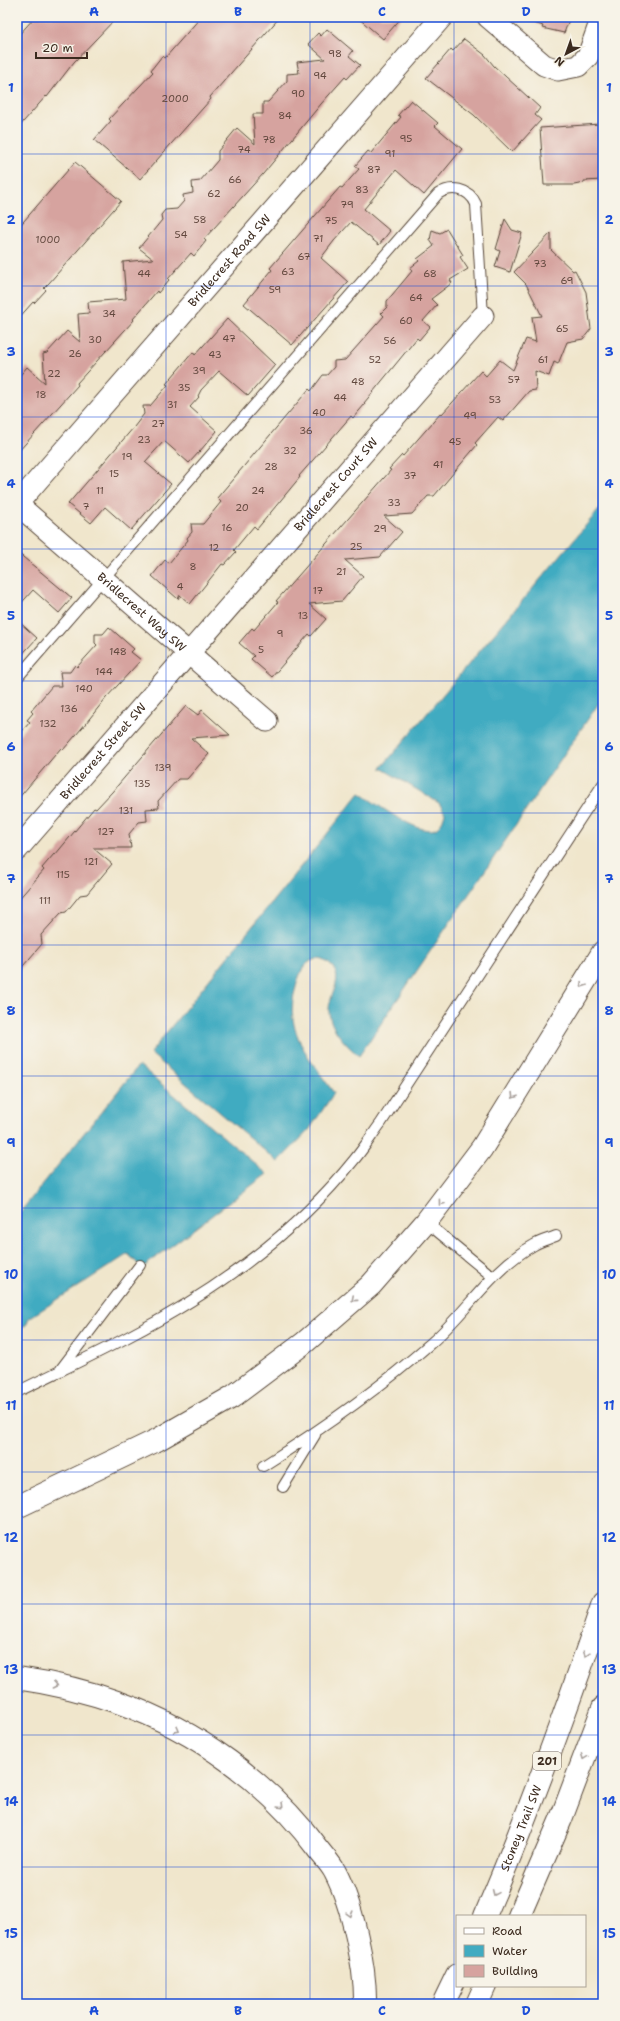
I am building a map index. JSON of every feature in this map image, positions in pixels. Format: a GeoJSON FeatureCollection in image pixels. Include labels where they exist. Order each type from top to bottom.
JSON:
{"type":"FeatureCollection","features":[{"type":"Feature","properties":{"kind":"highway"},"geometry":{"type":"LineString","coordinates":[[17,1507],[157,1440],[232,1397],[304,1343],[370,1285],[426,1222],[482,1148],[603,952]]}},
{"type":"Feature","properties":{"kind":"highway","name":"Stoney Trail SW"},"geometry":{"type":"LineString","coordinates":[[484,1915],[510,1858],[568,1706],[603,1604]]}},
{"type":"Feature","properties":{"kind":"highway"},"geometry":{"type":"LineString","coordinates":[[17,1678],[82,1691],[120,1703],[156,1718],[220,1755],[276,1801],[292,1817],[335,1872],[346,1900],[361,1955],[366,1985],[365,2004]]}},
{"type":"Feature","properties":{"kind":"highway"},"geometry":{"type":"LineString","coordinates":[[519,1915],[561,1819],[603,1708]]}},
{"type":"Feature","properties":{"kind":"highway"},"geometry":{"type":"LineString","coordinates":[[443,2004],[456,1977]]}},
{"type":"Feature","properties":{"kind":"highway"},"geometry":{"type":"LineString","coordinates":[[477,2004],[486,1987]]}},
{"type":"Feature","properties":{"kind":"street","name":"Bridlecrest Road SW"},"geometry":{"type":"LineString","coordinates":[[17,504],[442,17]]}},
{"type":"Feature","properties":{"kind":"street"},"geometry":{"type":"LineString","coordinates":[[488,17],[544,65],[558,70],[578,66],[588,56],[602,17]]}},
{"type":"Feature","properties":{"kind":"street","name":"Bridlecrest Court SW"},"geometry":{"type":"LineString","coordinates":[[189,653],[484,316]]}},
{"type":"Feature","properties":{"kind":"street","name":"Bridlecrest Way SW"},"geometry":{"type":"LineString","coordinates":[[17,504],[267,721]]}},
{"type":"Feature","properties":{"kind":"street","name":"Bridlecrest Street SW"},"geometry":{"type":"LineString","coordinates":[[17,850],[189,653]]}},
{"type":"Feature","properties":{"kind":"lane"},"geometry":{"type":"LineString","coordinates":[[17,678],[438,194],[443,191],[456,188],[471,196],[476,204],[484,316]]}},
{"type":"Feature","properties":{"kind":"lane"},"geometry":{"type":"LineString","coordinates":[[17,1392],[146,1327],[227,1277],[291,1227],[323,1196],[355,1160],[381,1123],[603,784]]}},
{"type":"Feature","properties":{"kind":"lane"},"geometry":{"type":"LineString","coordinates":[[426,1222],[494,1277]]}},
{"type":"Feature","properties":{"kind":"lane"},"geometry":{"type":"LineString","coordinates":[[263,1466],[317,1433],[402,1369],[434,1340],[509,1262],[534,1244],[556,1236]]}},
{"type":"Feature","properties":{"kind":"lane"},"geometry":{"type":"LineString","coordinates":[[59,1371],[140,1265]]}},
{"type":"Feature","properties":{"kind":"lane"},"geometry":{"type":"LineString","coordinates":[[282,1488],[317,1433]]}},
{"type":"Feature","properties":{"kind":"water"},"geometry":{"type":"Polygon","coordinates":[[[603,505],[603,697],[359,1056],[339,1035],[329,1016],[330,1002],[337,979],[333,968],[324,960],[316,959],[310,961],[304,968],[298,981],[293,1003],[293,1017],[296,1031],[308,1057],[334,1093],[309,1130],[278,1162],[150,1053],[360,793],[397,817],[418,828],[428,830],[437,828],[443,820],[445,813],[439,803],[381,768],[603,505]]]}},
{"type":"Feature","properties":{"kind":"water"},"geometry":{"type":"Polygon","coordinates":[[[139,1065],[267,1174],[142,1268],[128,1254],[29,1318],[26,1325],[17,1331],[17,1216],[139,1065]]]}},
{"type":"Feature","properties":{"kind":"building"},"geometry":{"type":"Polygon","coordinates":[[[35,17],[117,17],[74,62],[47,97],[46,96],[17,129],[17,37],[35,17]]]}},
{"type":"Feature","properties":{"kind":"building"},"geometry":{"type":"Polygon","coordinates":[[[201,17],[280,17],[210,97],[211,99],[140,179],[94,140],[111,121],[109,119],[153,72],[151,70],[162,56],[165,58],[201,17]]]}},
{"type":"Feature","properties":{"kind":"building"},"geometry":{"type":"Polygon","coordinates":[[[357,17],[402,17],[383,39],[357,17]]]}},
{"type":"Feature","properties":{"kind":"building"},"geometry":{"type":"Polygon","coordinates":[[[523,17],[570,17],[564,33],[542,28],[543,26],[523,19],[523,17]]]}},
{"type":"Feature","properties":{"kind":"building"},"geometry":{"type":"Polygon","coordinates":[[[327,29],[353,51],[349,56],[360,65],[347,79],[345,77],[321,104],[263,174],[204,239],[206,241],[194,256],[191,253],[158,293],[157,291],[133,319],[134,320],[77,383],[78,385],[17,453],[17,379],[27,367],[45,383],[43,354],[47,353],[67,331],[80,342],[78,314],[89,313],[88,302],[126,299],[123,262],[153,259],[139,248],[162,220],[161,215],[165,210],[177,209],[184,201],[183,195],[193,193],[192,182],[200,181],[218,160],[218,151],[237,128],[255,144],[253,114],[263,114],[263,102],[268,102],[287,81],[287,74],[299,73],[297,62],[325,59],[308,44],[318,33],[321,36],[327,29]]]}},
{"type":"Feature","properties":{"kind":"building"},"geometry":{"type":"Polygon","coordinates":[[[464,39],[485,55],[494,66],[540,108],[535,115],[541,120],[512,152],[474,115],[426,78],[451,49],[453,51],[464,39]]]}},
{"type":"Feature","properties":{"kind":"building"},"geometry":{"type":"Polygon","coordinates":[[[411,100],[438,123],[435,126],[462,149],[424,195],[396,170],[364,209],[390,231],[379,245],[351,222],[334,241],[321,258],[348,282],[292,345],[244,304],[272,270],[270,268],[340,187],[342,188],[359,169],[355,166],[368,151],[371,153],[401,117],[398,115],[411,100]]]}},
{"type":"Feature","properties":{"kind":"building"},"geometry":{"type":"Polygon","coordinates":[[[600,124],[602,180],[584,181],[584,183],[574,185],[544,185],[540,128],[600,124]]]}},
{"type":"Feature","properties":{"kind":"building"},"geometry":{"type":"Polygon","coordinates":[[[75,162],[121,201],[44,288],[46,290],[17,320],[17,229],[75,162]]]}},
{"type":"Feature","properties":{"kind":"building"},"geometry":{"type":"Polygon","coordinates":[[[505,219],[512,230],[522,233],[510,272],[495,267],[500,251],[496,249],[505,219]]]}},
{"type":"Feature","properties":{"kind":"building"},"geometry":{"type":"Polygon","coordinates":[[[447,229],[463,255],[460,257],[468,269],[450,280],[452,283],[431,299],[437,305],[423,321],[430,327],[419,340],[417,338],[364,403],[365,404],[353,418],[351,416],[299,476],[300,477],[257,529],[254,526],[234,550],[236,552],[224,565],[222,564],[190,604],[180,595],[178,599],[152,576],[165,560],[169,563],[188,540],[187,538],[192,532],[191,524],[203,524],[221,502],[217,498],[309,389],[311,391],[323,375],[327,375],[334,367],[334,361],[345,360],[384,316],[381,313],[387,307],[387,301],[412,271],[410,268],[419,261],[417,259],[434,246],[430,240],[432,230],[440,233],[447,229]]]}},
{"type":"Feature","properties":{"kind":"building"},"geometry":{"type":"Polygon","coordinates":[[[551,233],[551,250],[573,271],[575,270],[586,292],[591,329],[583,339],[567,342],[558,364],[554,362],[549,376],[535,371],[536,390],[529,391],[503,421],[498,417],[475,443],[477,445],[434,496],[428,496],[412,514],[384,516],[402,532],[380,557],[345,560],[363,576],[342,601],[309,604],[326,619],[311,636],[309,634],[272,677],[251,659],[254,656],[239,643],[252,628],[254,630],[278,602],[276,601],[391,470],[389,469],[402,455],[403,456],[481,371],[486,376],[500,360],[513,370],[526,339],[536,342],[532,317],[542,316],[526,284],[514,272],[551,233]]]}},
{"type":"Feature","properties":{"kind":"building"},"geometry":{"type":"Polygon","coordinates":[[[227,319],[275,365],[248,396],[219,371],[201,390],[198,396],[199,397],[190,407],[217,431],[189,463],[164,441],[145,462],[171,484],[131,530],[105,507],[91,523],[68,504],[144,414],[143,406],[150,406],[193,352],[195,355],[227,319]]]}},
{"type":"Feature","properties":{"kind":"building"},"geometry":{"type":"Polygon","coordinates":[[[17,552],[72,598],[59,613],[33,590],[17,608],[17,552]]]}},
{"type":"Feature","properties":{"kind":"building"},"geometry":{"type":"Polygon","coordinates":[[[17,620],[37,638],[17,660],[17,620]]]}},
{"type":"Feature","properties":{"kind":"building"},"geometry":{"type":"Polygon","coordinates":[[[109,627],[134,649],[131,652],[141,660],[106,698],[63,750],[61,748],[17,800],[17,737],[30,722],[27,720],[33,713],[31,711],[52,686],[62,686],[60,672],[70,672],[75,665],[77,667],[97,645],[95,643],[95,634],[103,634],[109,627]]]}},
{"type":"Feature","properties":{"kind":"building"},"geometry":{"type":"Polygon","coordinates":[[[186,706],[198,715],[202,710],[230,735],[191,738],[209,754],[187,779],[178,779],[158,801],[159,808],[146,809],[147,821],[139,822],[129,834],[131,848],[93,848],[112,864],[87,894],[80,895],[66,912],[61,913],[41,935],[42,944],[17,973],[17,901],[44,870],[42,868],[54,854],[55,855],[94,808],[96,809],[112,792],[186,706]]]}}]}
